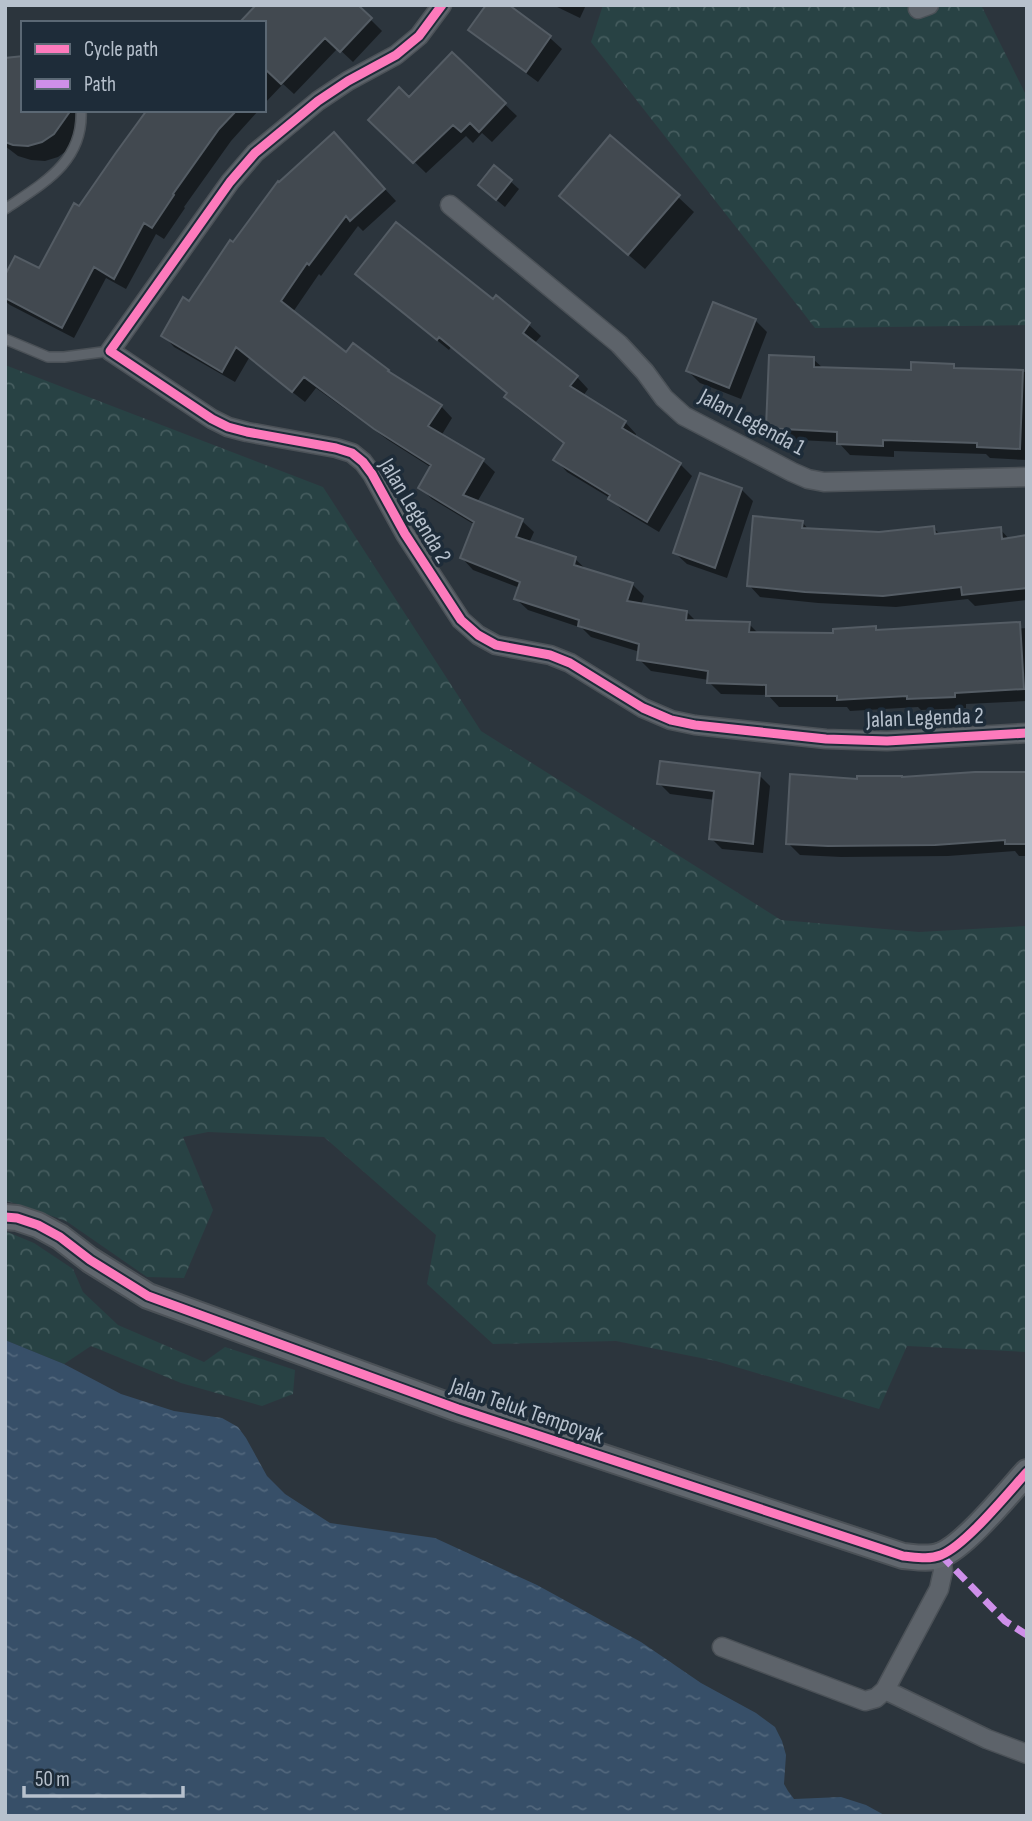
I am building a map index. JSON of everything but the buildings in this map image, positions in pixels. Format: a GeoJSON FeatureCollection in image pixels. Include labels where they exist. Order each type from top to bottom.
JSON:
{"type":"FeatureCollection","features":[{"type":"Feature","properties":{"kind":"street"},"geometry":{"type":"LineString","coordinates":[[110,351],[230,182],[255,153],[318,101],[396,55],[419,36],[442,5]]}},
{"type":"Feature","properties":{"kind":"street","name":"Jalan Legenda 1"},"geometry":{"type":"LineString","coordinates":[[450,205],[619,344],[664,398],[684,416],[792,472],[824,482],[1027,477]]}},
{"type":"Feature","properties":{"kind":"street","name":"Jalan Legenda 2"},"geometry":{"type":"LineString","coordinates":[[110,351],[228,427],[352,453],[372,474],[405,534],[461,620],[478,635],[496,645],[550,655],[570,663],[643,708],[671,720],[826,739],[887,741],[1027,733]]}},
{"type":"Feature","properties":{"kind":"street","name":"Jalan Teluk Tempoyak"},"geometry":{"type":"LineString","coordinates":[[5,1217],[38,1225],[60,1237],[90,1260],[148,1296],[432,1399],[903,1556],[924,1558],[941,1555]]}},
{"type":"Feature","properties":{"kind":"street"},"geometry":{"type":"LineString","coordinates":[[722,1647],[865,1701],[876,1698],[885,1690],[939,1589],[943,1571],[941,1555],[958,1545],[1027,1472]]}},
{"type":"Feature","properties":{"kind":"street"},"geometry":{"type":"LineString","coordinates":[[885,1690],[987,1739],[1027,1754]]}},
{"type":"Feature","properties":{"kind":"lane"},"geometry":{"type":"LineString","coordinates":[[5,209],[52,177],[68,160],[78,138],[80,112]]}},
{"type":"Feature","properties":{"kind":"lane"},"geometry":{"type":"LineString","coordinates":[[5,340],[48,357],[110,351]]}},
{"type":"Feature","properties":{"kind":"green space"},"geometry":{"type":"Polygon","coordinates":[[[603,5],[981,5],[1027,97],[1027,325],[815,328],[591,42],[603,5]]]}},
{"type":"Feature","properties":{"kind":"green space"},"geometry":{"type":"Polygon","coordinates":[[[5,365],[323,487],[481,731],[781,920],[919,932],[1027,926],[1027,1352],[907,1346],[879,1409],[716,1361],[616,1341],[493,1344],[427,1284],[436,1235],[324,1137],[208,1132],[183,1137],[213,1210],[184,1278],[147,1277],[66,1221],[5,1201],[5,365]]]}},
{"type":"Feature","properties":{"kind":"green space"},"geometry":{"type":"Polygon","coordinates":[[[5,1231],[34,1243],[73,1269],[83,1292],[118,1325],[204,1362],[225,1347],[295,1370],[293,1394],[262,1406],[181,1383],[91,1346],[64,1364],[5,1340],[5,1231]]]}},
{"type":"Feature","properties":{"kind":"water"},"geometry":{"type":"Polygon","coordinates":[[[5,1340],[64,1364],[121,1394],[174,1411],[222,1418],[238,1427],[267,1476],[285,1494],[330,1523],[435,1538],[537,1585],[641,1642],[701,1683],[756,1713],[775,1727],[786,1755],[784,1784],[794,1799],[841,1797],[866,1805],[886,1816],[5,1816],[5,1340]]]}},
{"type":"Feature","properties":{"kind":"marked path"},"geometry":{"type":"LineString","coordinates":[[941,1555],[1005,1621],[1027,1635]]}},
{"type":"Feature","properties":{"kind":"cycle path"},"geometry":{"type":"LineString","coordinates":[[442,5],[419,36],[396,55],[318,101],[255,153],[230,182],[110,351],[228,427],[352,453],[372,474],[405,534],[461,620],[478,635],[496,645],[550,655],[570,663],[643,708],[671,720],[826,739],[887,741],[1027,733]]}},
{"type":"Feature","properties":{"kind":"cycle path"},"geometry":{"type":"LineString","coordinates":[[5,1217],[38,1225],[60,1237],[90,1260],[148,1296],[458,1409],[903,1556],[932,1557],[951,1550],[986,1518],[1027,1472]]}}]}
